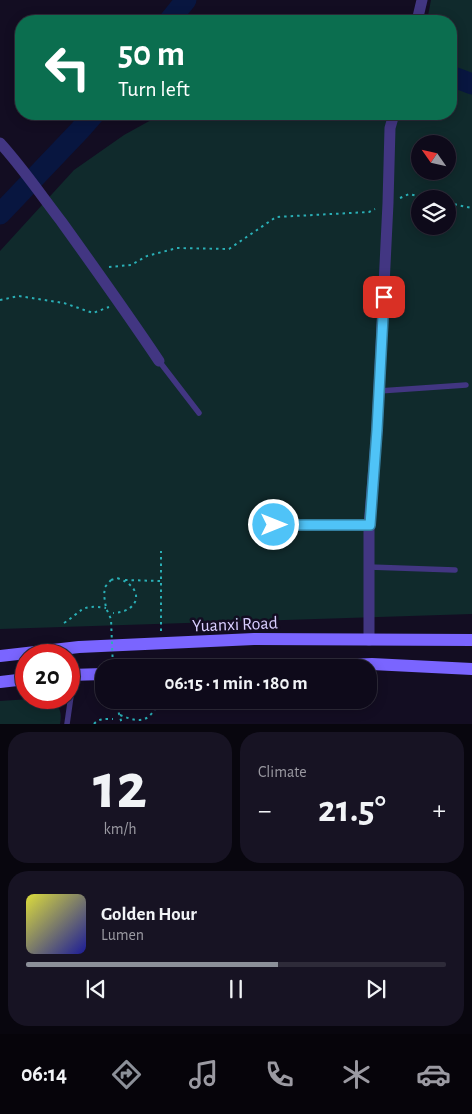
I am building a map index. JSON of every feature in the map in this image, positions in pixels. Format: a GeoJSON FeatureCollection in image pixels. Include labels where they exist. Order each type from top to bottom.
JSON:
{"type":"FeatureCollection","features":[{"type":"Feature","properties":{"kind":"main road","name":"Yuanxi Road"},"geometry":{"type":"LineString","coordinates":[[0,656],[79,647],[254,639],[472,640]]}},
{"type":"Feature","properties":{"kind":"main road"},"geometry":{"type":"LineString","coordinates":[[377,664],[472,669]]}},
{"type":"Feature","properties":{"kind":"main road"},"geometry":{"type":"LineString","coordinates":[[80,675],[95,674]]}},
{"type":"Feature","properties":{"kind":"main road"},"geometry":{"type":"LineString","coordinates":[[0,682],[15,680]]}},
{"type":"Feature","properties":{"kind":"street"},"geometry":{"type":"LineString","coordinates":[[418,15],[422,0]]}},
{"type":"Feature","properties":{"kind":"street"},"geometry":{"type":"LineString","coordinates":[[369,640],[370,525],[379,391],[390,128],[392,120]]}},
{"type":"Feature","properties":{"kind":"street"},"geometry":{"type":"LineString","coordinates":[[3,147],[45,200],[121,304],[159,361]]}},
{"type":"Feature","properties":{"kind":"lane"},"geometry":{"type":"LineString","coordinates":[[159,361],[199,413]]}},
{"type":"Feature","properties":{"kind":"lane"},"geometry":{"type":"LineString","coordinates":[[379,391],[466,385]]}},
{"type":"Feature","properties":{"kind":"lane"},"geometry":{"type":"LineString","coordinates":[[274,525],[370,525]]}},
{"type":"Feature","properties":{"kind":"lane"},"geometry":{"type":"LineString","coordinates":[[369,567],[456,570]]}},
{"type":"Feature","properties":{"kind":"lane"},"geometry":{"type":"LineString","coordinates":[[67,724],[69,709]]}},
{"type":"Feature","properties":{"kind":"path"},"geometry":{"type":"LineString","coordinates":[[94,267],[131,265],[147,256],[177,248],[229,249],[276,217],[369,212],[388,202],[411,194]]}},
{"type":"Feature","properties":{"kind":"path"},"geometry":{"type":"LineString","coordinates":[[456,205],[472,208]]}},
{"type":"Feature","properties":{"kind":"path"},"geometry":{"type":"LineString","coordinates":[[0,300],[19,296],[64,303],[93,313],[121,304]]}},
{"type":"Feature","properties":{"kind":"path"},"geometry":{"type":"LineString","coordinates":[[161,551],[161,644]]}},
{"type":"Feature","properties":{"kind":"path"},"geometry":{"type":"LineString","coordinates":[[113,659],[111,619],[106,608],[105,587],[111,580],[117,578],[161,581]]}},
{"type":"Feature","properties":{"kind":"path"},"geometry":{"type":"LineString","coordinates":[[113,613],[126,610],[133,605],[136,598],[132,585],[125,580]]}},
{"type":"Feature","properties":{"kind":"path"},"geometry":{"type":"LineString","coordinates":[[64,624],[80,610],[87,607],[106,608]]}},
{"type":"Feature","properties":{"kind":"path"},"geometry":{"type":"LineString","coordinates":[[118,709],[122,724]]}},
{"type":"Feature","properties":{"kind":"path"},"geometry":{"type":"LineString","coordinates":[[120,715],[135,722],[144,722],[156,709]]}},
{"type":"Feature","properties":{"kind":"path"},"geometry":{"type":"LineString","coordinates":[[94,724],[102,719],[113,719]]}},
{"type":"Feature","properties":{"kind":"green space"},"geometry":{"type":"Polygon","coordinates":[[[431,0],[472,0],[472,614],[0,629],[0,251],[74,170],[124,135],[151,120],[457,120],[457,15],[428,15],[431,0]]]}},
{"type":"Feature","properties":{"kind":"green space"},"geometry":{"type":"Polygon","coordinates":[[[15,700],[15,709],[59,709],[61,715],[60,724],[0,724],[0,701],[15,700]]]}},
{"type":"Feature","properties":{"kind":"waterway"},"geometry":{"type":"LineString","coordinates":[[174,15],[186,0]]}},
{"type":"Feature","properties":{"kind":"waterway"},"geometry":{"type":"LineString","coordinates":[[457,78],[472,84]]}},
{"type":"Feature","properties":{"kind":"waterway"},"geometry":{"type":"LineString","coordinates":[[0,214],[89,120]]}},
{"type":"Feature","properties":{"kind":"route"},"geometry":{"type":"LineString","coordinates":[[274,525],[370,525],[384,297]]}}]}
